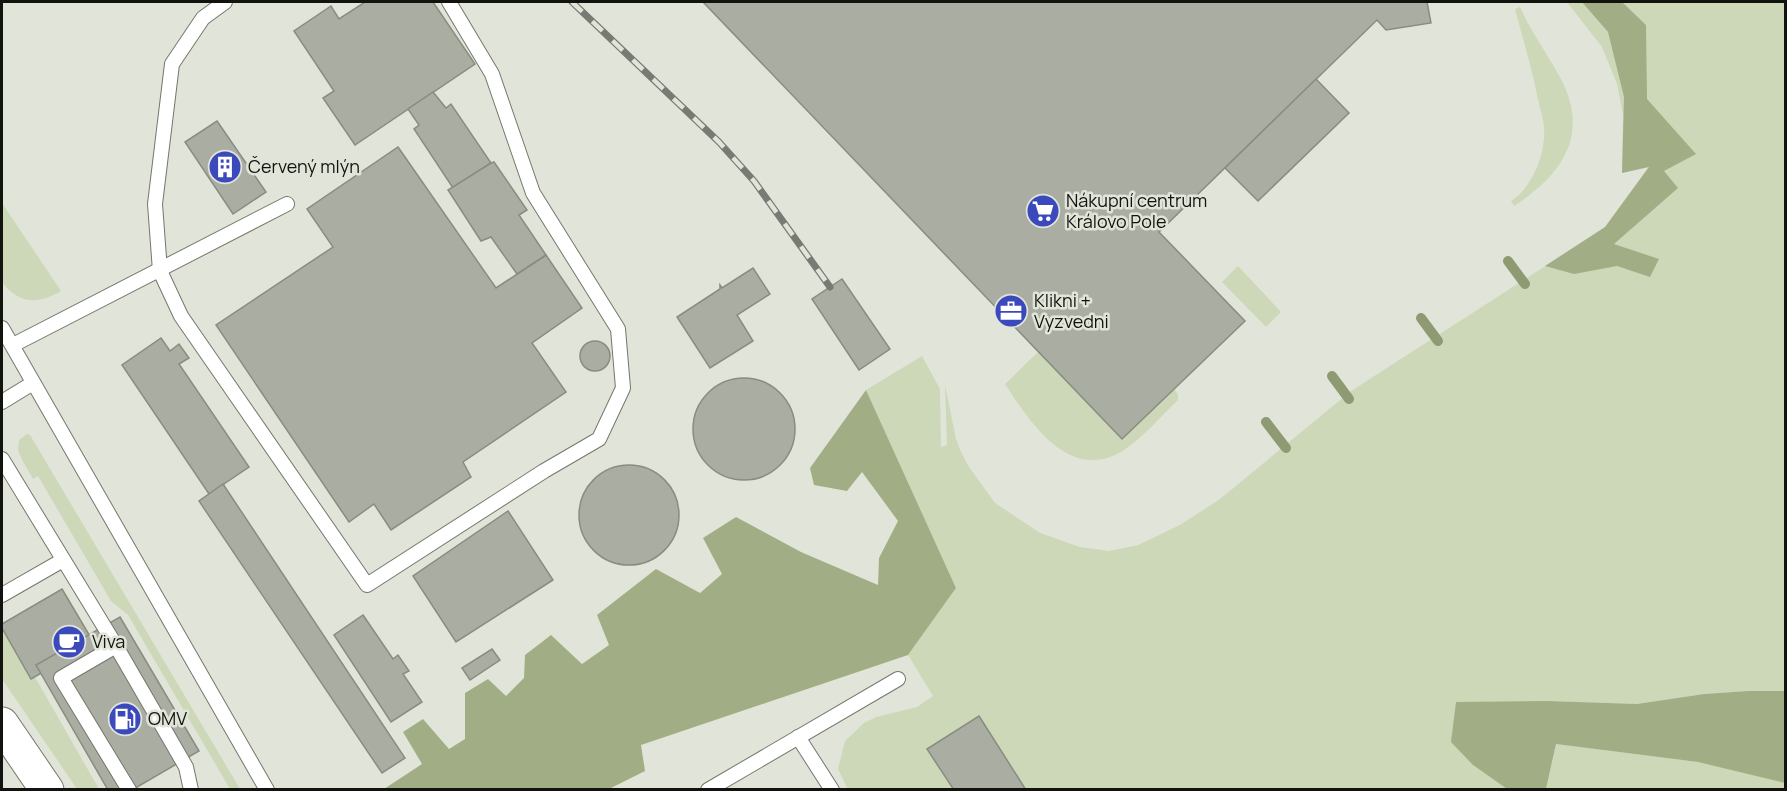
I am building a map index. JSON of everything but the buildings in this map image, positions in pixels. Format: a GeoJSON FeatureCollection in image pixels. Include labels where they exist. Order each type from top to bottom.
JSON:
{"type":"FeatureCollection","features":[{"type":"Feature","properties":{"kind":"main road"},"geometry":{"type":"LineString","coordinates":[[2,724],[47,789]]}},
{"type":"Feature","properties":{"kind":"lane"},"geometry":{"type":"LineString","coordinates":[[225,2],[203,18],[172,64],[155,204],[160,271],[181,316],[366,585],[544,471],[599,439],[623,388],[618,329],[533,193],[492,74],[449,2]]}},
{"type":"Feature","properties":{"kind":"lane"},"geometry":{"type":"LineString","coordinates":[[13,345],[287,204]]}},
{"type":"Feature","properties":{"kind":"lane"},"geometry":{"type":"LineString","coordinates":[[2,328],[267,789]]}},
{"type":"Feature","properties":{"kind":"lane"},"geometry":{"type":"LineString","coordinates":[[2,402],[33,383]]}},
{"type":"Feature","properties":{"kind":"lane"},"geometry":{"type":"LineString","coordinates":[[2,459],[116,646],[186,767],[191,789]]}},
{"type":"Feature","properties":{"kind":"lane"},"geometry":{"type":"LineString","coordinates":[[2,595],[63,560]]}},
{"type":"Feature","properties":{"kind":"lane"},"geometry":{"type":"LineString","coordinates":[[116,646],[61,678],[129,789]]}},
{"type":"Feature","properties":{"kind":"lane"},"geometry":{"type":"LineString","coordinates":[[708,789],[898,679]]}},
{"type":"Feature","properties":{"kind":"lane"},"geometry":{"type":"LineString","coordinates":[[798,737],[832,789]]}},
{"type":"Feature","properties":{"kind":"green space"},"geometry":{"type":"Polygon","coordinates":[[[1567,2],[1785,2],[1785,691],[1704,694],[1637,704],[1548,701],[1473,765],[1507,789],[848,790],[838,769],[845,741],[864,723],[876,717],[917,707],[933,696],[908,655],[956,588],[866,390],[922,356],[940,389],[941,447],[947,445],[945,385],[956,439],[969,467],[995,503],[1040,533],[1080,547],[1109,551],[1138,545],[1180,525],[1220,499],[1351,391],[1606,227],[1649,166],[1622,173],[1623,115],[1617,84],[1602,47],[1567,2]]]}},
{"type":"Feature","properties":{"kind":"green space"},"geometry":{"type":"Polygon","coordinates":[[[1582,2],[1622,2],[1646,25],[1647,99],[1696,154],[1664,171],[1678,188],[1614,244],[1659,259],[1650,277],[1617,266],[1574,274],[1545,266],[1605,227],[1649,167],[1622,173],[1624,97],[1608,32],[1582,2]]]}},
{"type":"Feature","properties":{"kind":"green space"},"geometry":{"type":"Polygon","coordinates":[[[1520,7],[1563,83],[1573,121],[1566,154],[1557,168],[1545,182],[1514,206],[1511,201],[1526,187],[1537,168],[1544,137],[1542,117],[1515,9],[1520,7]]]}},
{"type":"Feature","properties":{"kind":"green space"},"geometry":{"type":"Polygon","coordinates":[[[2,203],[61,291],[44,299],[29,300],[15,295],[2,282],[2,203]]]}},
{"type":"Feature","properties":{"kind":"green space"},"geometry":{"type":"Polygon","coordinates":[[[1238,266],[1281,312],[1266,327],[1222,282],[1238,266]]]}},
{"type":"Feature","properties":{"kind":"green space"},"geometry":{"type":"Polygon","coordinates":[[[1039,351],[1174,388],[1178,400],[1140,438],[1115,455],[1097,460],[1080,459],[1064,452],[1037,428],[1005,384],[1039,351]]]}},
{"type":"Feature","properties":{"kind":"green space"},"geometry":{"type":"Polygon","coordinates":[[[866,390],[956,588],[908,655],[641,745],[645,771],[609,789],[384,789],[422,764],[403,732],[423,719],[449,749],[465,739],[465,693],[488,679],[506,696],[524,678],[525,655],[551,635],[582,664],[609,645],[597,615],[656,569],[700,593],[722,574],[703,538],[736,517],[801,552],[878,585],[879,558],[898,521],[862,472],[847,491],[814,485],[810,468],[866,390]]]}},
{"type":"Feature","properties":{"kind":"green space"},"geometry":{"type":"Polygon","coordinates":[[[27,434],[30,435],[240,789],[230,789],[128,615],[111,601],[38,476],[33,479],[18,450],[19,440],[27,434]]]}},
{"type":"Feature","properties":{"kind":"green space"},"geometry":{"type":"Polygon","coordinates":[[[2,628],[31,679],[35,677],[99,789],[77,789],[2,679],[2,628]]]}},
{"type":"Feature","properties":{"kind":"green space"},"geometry":{"type":"Polygon","coordinates":[[[1785,691],[1785,783],[1698,762],[1556,744],[1546,789],[1507,789],[1473,765],[1451,742],[1456,702],[1548,701],[1637,704],[1704,694],[1785,691]]]}},
{"type":"Feature","properties":{"kind":"green space"},"geometry":{"type":"Polygon","coordinates":[[[1556,744],[1698,762],[1782,780],[1786,783],[1785,790],[1546,790],[1556,744]]]}},
{"type":"Feature","properties":{"kind":"waterway"},"geometry":{"type":"LineString","coordinates":[[1508,261],[1525,284]]}},
{"type":"Feature","properties":{"kind":"waterway"},"geometry":{"type":"LineString","coordinates":[[1421,318],[1438,341]]}},
{"type":"Feature","properties":{"kind":"waterway"},"geometry":{"type":"LineString","coordinates":[[1332,376],[1349,399]]}},
{"type":"Feature","properties":{"kind":"waterway"},"geometry":{"type":"LineString","coordinates":[[1266,422],[1286,448]]}},
{"type":"Feature","properties":{"kind":"railway"},"geometry":{"type":"LineString","coordinates":[[572,2],[719,142],[754,181],[830,287]]}},
{"type":"Feature","properties":{"kind":"place","name":"Červený mlýn"},"geometry":{"type":"Point","coordinates":[225,167]}},
{"type":"Feature","properties":{"kind":"place","name":"Nákupní centrum Královo Pole"},"geometry":{"type":"Point","coordinates":[1043,211]}},
{"type":"Feature","properties":{"kind":"place","name":"Klikni + Vyzvedni"},"geometry":{"type":"Point","coordinates":[1011,311]}},
{"type":"Feature","properties":{"kind":"place","name":"Viva"},"geometry":{"type":"Point","coordinates":[69,642]}},
{"type":"Feature","properties":{"kind":"place","name":"OMV"},"geometry":{"type":"Point","coordinates":[125,719]}}]}
